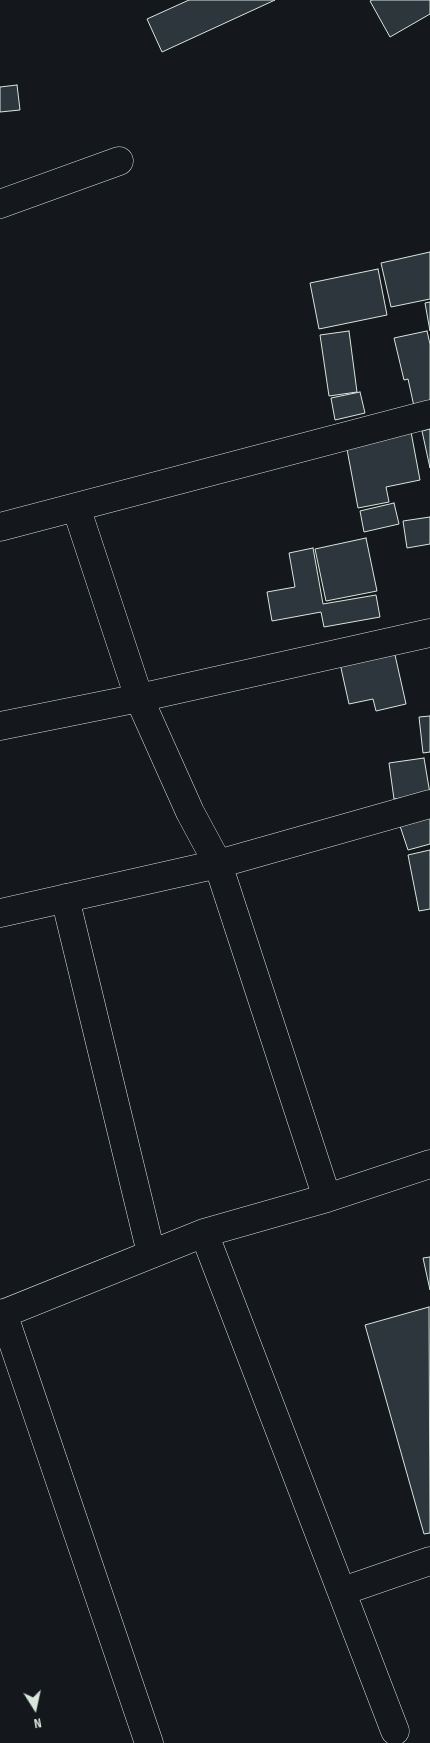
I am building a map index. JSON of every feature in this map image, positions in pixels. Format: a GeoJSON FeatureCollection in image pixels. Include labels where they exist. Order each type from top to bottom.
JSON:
{"type":"FeatureCollection","features":[{"type":"Feature","properties":{"kind":"street"},"geometry":{"type":"LineString","coordinates":[[0,204],[118,161]]}},
{"type":"Feature","properties":{"kind":"street"},"geometry":{"type":"LineString","coordinates":[[0,527],[430,414]]}},
{"type":"Feature","properties":{"kind":"street"},"geometry":{"type":"LineString","coordinates":[[76,507],[139,698],[190,812],[218,864],[327,1198]]}},
{"type":"Feature","properties":{"kind":"street"},"geometry":{"type":"LineString","coordinates":[[0,726],[139,698],[430,633]]}},
{"type":"Feature","properties":{"kind":"street"},"geometry":{"type":"LineString","coordinates":[[0,913],[218,864],[430,804]]}},
{"type":"Feature","properties":{"kind":"street"},"geometry":{"type":"LineString","coordinates":[[65,898],[152,1253]]}},
{"type":"Feature","properties":{"kind":"street"},"geometry":{"type":"LineString","coordinates":[[149,1743],[2,1314],[204,1233],[327,1198],[430,1164]]}},
{"type":"Feature","properties":{"kind":"street"},"geometry":{"type":"LineString","coordinates":[[204,1233],[343,1591],[395,1731]]}},
{"type":"Feature","properties":{"kind":"street"},"geometry":{"type":"LineString","coordinates":[[343,1591],[430,1561]]}},
{"type":"Feature","properties":{"kind":"building"},"geometry":{"type":"Polygon","coordinates":[[[189,0],[275,0],[162,52],[147,19],[189,0]]]}},
{"type":"Feature","properties":{"kind":"building"},"geometry":{"type":"Polygon","coordinates":[[[430,0],[430,14],[390,37],[370,1],[430,0]]]}},
{"type":"Feature","properties":{"kind":"building"},"geometry":{"type":"Polygon","coordinates":[[[17,85],[20,110],[0,112],[0,87],[17,85]]]}},
{"type":"Feature","properties":{"kind":"building"},"geometry":{"type":"Polygon","coordinates":[[[430,252],[430,299],[391,307],[381,263],[430,252]]]}},
{"type":"Feature","properties":{"kind":"building"},"geometry":{"type":"Polygon","coordinates":[[[378,269],[387,315],[319,329],[310,283],[378,269]]]}},
{"type":"Feature","properties":{"kind":"building"},"geometry":{"type":"Polygon","coordinates":[[[430,302],[430,331],[425,303],[430,302]]]}},
{"type":"Feature","properties":{"kind":"building"},"geometry":{"type":"Polygon","coordinates":[[[349,331],[357,392],[329,396],[320,335],[349,331]]]}},
{"type":"Feature","properties":{"kind":"building"},"geometry":{"type":"Polygon","coordinates":[[[427,331],[430,344],[430,408],[415,411],[408,379],[404,380],[394,338],[427,331]]]}},
{"type":"Feature","properties":{"kind":"building"},"geometry":{"type":"Polygon","coordinates":[[[360,392],[365,413],[335,420],[331,398],[360,392]]]}},
{"type":"Feature","properties":{"kind":"building"},"geometry":{"type":"Polygon","coordinates":[[[430,429],[430,468],[422,431],[430,429]]]}},
{"type":"Feature","properties":{"kind":"building"},"geometry":{"type":"Polygon","coordinates":[[[411,432],[420,480],[386,487],[389,502],[358,508],[346,444],[411,432]]]}},
{"type":"Feature","properties":{"kind":"building"},"geometry":{"type":"Polygon","coordinates":[[[394,503],[399,524],[364,532],[360,511],[394,503]]]}},
{"type":"Feature","properties":{"kind":"building"},"geometry":{"type":"Polygon","coordinates":[[[430,517],[430,544],[407,548],[403,521],[430,517]]]}},
{"type":"Feature","properties":{"kind":"building"},"geometry":{"type":"Polygon","coordinates":[[[366,538],[377,591],[326,601],[315,549],[366,538]]]}},
{"type":"Feature","properties":{"kind":"building"},"geometry":{"type":"Polygon","coordinates":[[[313,548],[323,604],[376,595],[380,617],[324,627],[321,612],[272,621],[267,592],[295,587],[289,553],[313,548]]]}},
{"type":"Feature","properties":{"kind":"building"},"geometry":{"type":"Polygon","coordinates":[[[393,646],[406,704],[376,711],[373,699],[349,704],[339,659],[393,646]]]}},
{"type":"Feature","properties":{"kind":"building"},"geometry":{"type":"Polygon","coordinates":[[[430,716],[430,752],[423,753],[419,717],[430,716]]]}},
{"type":"Feature","properties":{"kind":"building"},"geometry":{"type":"Polygon","coordinates":[[[424,758],[430,794],[394,799],[389,763],[424,758]]]}},
{"type":"Feature","properties":{"kind":"building"},"geometry":{"type":"Polygon","coordinates":[[[430,816],[430,844],[408,850],[400,826],[430,816]]]}},
{"type":"Feature","properties":{"kind":"building"},"geometry":{"type":"Polygon","coordinates":[[[430,850],[430,909],[419,911],[408,855],[430,850]]]}},
{"type":"Feature","properties":{"kind":"building"},"geometry":{"type":"Polygon","coordinates":[[[430,1257],[430,1290],[423,1258],[430,1257]]]}},
{"type":"Feature","properties":{"kind":"building"},"geometry":{"type":"Polygon","coordinates":[[[429,1307],[430,1533],[424,1534],[365,1325],[429,1307]]]}}]}
